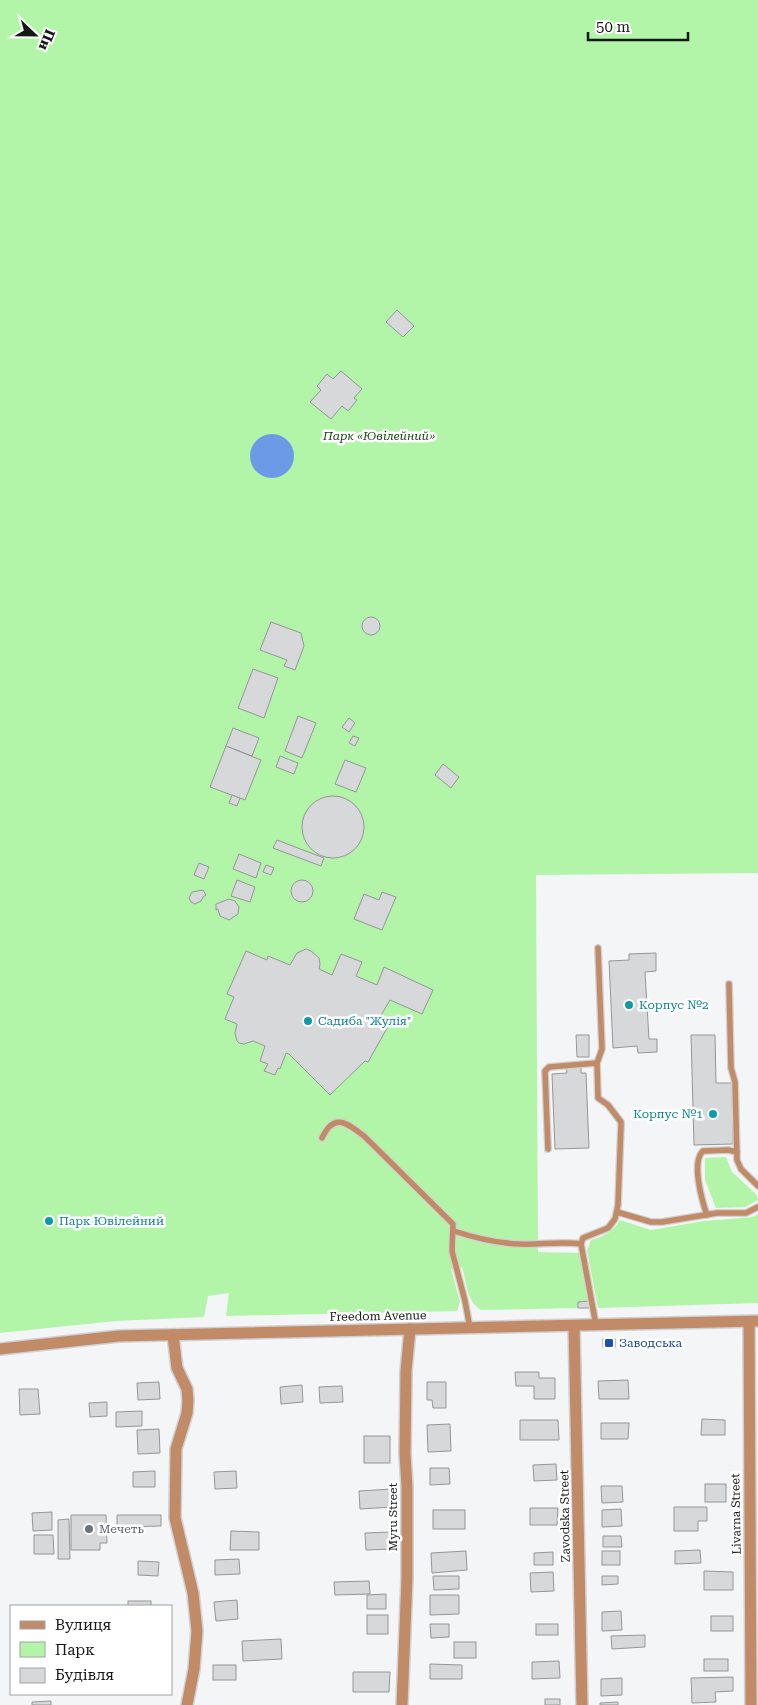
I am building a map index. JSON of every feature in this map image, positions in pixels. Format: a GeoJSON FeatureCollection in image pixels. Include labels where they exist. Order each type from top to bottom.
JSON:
{"type":"FeatureCollection","features":[{"type":"Feature","properties":{"kind":"street","name":"Freedom Avenue"},"geometry":{"type":"LineString","coordinates":[[0,1349],[119,1336],[753,1321]]}},
{"type":"Feature","properties":{"kind":"street","name":"Livarna Street"},"geometry":{"type":"LineString","coordinates":[[751,1705],[753,1321]]}},
{"type":"Feature","properties":{"kind":"street","name":"Zavodska Street"},"geometry":{"type":"LineString","coordinates":[[574,1326],[582,1705]]}},
{"type":"Feature","properties":{"kind":"street","name":"Myru Street"},"geometry":{"type":"LineString","coordinates":[[402,1705],[408,1578],[406,1371],[410,1329]]}},
{"type":"Feature","properties":{"kind":"street"},"geometry":{"type":"LineString","coordinates":[[172,1335],[177,1368],[187,1389],[188,1401],[187,1413],[176,1449],[175,1518],[193,1593],[197,1630],[194,1669],[187,1705]]}},
{"type":"Feature","properties":{"kind":"lane"},"geometry":{"type":"LineString","coordinates":[[596,1326],[581,1244],[583,1238],[608,1228],[615,1219],[617,1212],[621,1122],[608,1105],[598,1098],[597,1063],[602,1048],[598,948]]}},
{"type":"Feature","properties":{"kind":"lane"},"geometry":{"type":"LineString","coordinates":[[729,984],[731,1068],[735,1082],[737,1160],[741,1169],[758,1186]]}},
{"type":"Feature","properties":{"kind":"lane"},"geometry":{"type":"LineString","coordinates":[[548,1149],[545,1071],[549,1067],[597,1063]]}},
{"type":"Feature","properties":{"kind":"lane"},"geometry":{"type":"LineString","coordinates":[[322,1138],[331,1124],[338,1121],[344,1122],[364,1136],[453,1224],[452,1251],[470,1328]]}},
{"type":"Feature","properties":{"kind":"lane"},"geometry":{"type":"LineString","coordinates":[[707,1215],[698,1181],[699,1155],[703,1151],[728,1150],[737,1152]]}},
{"type":"Feature","properties":{"kind":"lane"},"geometry":{"type":"LineString","coordinates":[[617,1212],[651,1222],[662,1222],[707,1215],[746,1213],[758,1207]]}},
{"type":"Feature","properties":{"kind":"lane"},"geometry":{"type":"LineString","coordinates":[[454,1231],[483,1240],[518,1244],[572,1242],[581,1244]]}},
{"type":"Feature","properties":{"kind":"green space","name":"Парк «Ювілейний»"},"geometry":{"type":"Polygon","coordinates":[[[0,0],[758,0],[758,873],[536,875],[538,1252],[579,1253],[590,1301],[578,1302],[578,1308],[481,1310],[472,1302],[462,1267],[451,1269],[460,1302],[457,1311],[226,1316],[229,1293],[208,1296],[204,1317],[116,1321],[0,1333],[0,0]]]}},
{"type":"Feature","properties":{"kind":"green space"},"geometry":{"type":"Polygon","coordinates":[[[726,1157],[732,1172],[756,1194],[758,1200],[745,1207],[716,1208],[705,1180],[705,1158],[726,1157]]]}},
{"type":"Feature","properties":{"kind":"green space"},"geometry":{"type":"Polygon","coordinates":[[[758,1214],[758,1303],[598,1308],[587,1250],[591,1240],[608,1233],[620,1220],[651,1230],[704,1221],[753,1217],[758,1214]]]}},
{"type":"Feature","properties":{"kind":"water"},"geometry":{"type":"Polygon","coordinates":[[[268,434],[276,434],[288,440],[294,456],[288,472],[276,478],[268,478],[256,472],[250,460],[250,452],[256,440],[268,434]]]}},
{"type":"Feature","properties":{"kind":"building"},"geometry":{"type":"Polygon","coordinates":[[[397,310],[414,326],[403,337],[386,322],[397,310]]]}},
{"type":"Feature","properties":{"kind":"building"},"geometry":{"type":"Polygon","coordinates":[[[341,371],[362,389],[354,398],[357,400],[348,411],[342,406],[331,419],[310,402],[321,390],[317,386],[327,374],[333,379],[341,371]]]}},
{"type":"Feature","properties":{"kind":"building"},"geometry":{"type":"Polygon","coordinates":[[[371,617],[377,620],[380,626],[377,632],[371,635],[365,632],[362,626],[365,620],[371,617]]]}},
{"type":"Feature","properties":{"kind":"building"},"geometry":{"type":"Polygon","coordinates":[[[271,622],[301,633],[304,646],[295,670],[284,666],[287,660],[260,650],[271,622]]]}},
{"type":"Feature","properties":{"kind":"building"},"geometry":{"type":"Polygon","coordinates":[[[253,669],[278,678],[264,718],[238,708],[253,669]]]}},
{"type":"Feature","properties":{"kind":"building"},"geometry":{"type":"Polygon","coordinates":[[[298,716],[316,723],[302,758],[285,751],[298,716]]]}},
{"type":"Feature","properties":{"kind":"building"},"geometry":{"type":"Polygon","coordinates":[[[349,718],[355,723],[349,732],[342,727],[349,718]]]}},
{"type":"Feature","properties":{"kind":"building"},"geometry":{"type":"Polygon","coordinates":[[[233,728],[259,738],[252,756],[226,746],[233,728]]]}},
{"type":"Feature","properties":{"kind":"building"},"geometry":{"type":"Polygon","coordinates":[[[353,736],[359,738],[355,746],[349,743],[353,736]]]}},
{"type":"Feature","properties":{"kind":"building"},"geometry":{"type":"Polygon","coordinates":[[[226,746],[261,760],[245,800],[210,787],[226,746]]]}},
{"type":"Feature","properties":{"kind":"building"},"geometry":{"type":"Polygon","coordinates":[[[280,756],[298,763],[294,774],[276,767],[280,756]]]}},
{"type":"Feature","properties":{"kind":"building"},"geometry":{"type":"Polygon","coordinates":[[[345,760],[366,768],[356,792],[335,784],[345,760]]]}},
{"type":"Feature","properties":{"kind":"building"},"geometry":{"type":"Polygon","coordinates":[[[443,764],[459,777],[451,788],[435,775],[443,764]]]}},
{"type":"Feature","properties":{"kind":"building"},"geometry":{"type":"Polygon","coordinates":[[[232,795],[240,798],[237,806],[229,803],[232,795]]]}},
{"type":"Feature","properties":{"kind":"building"},"geometry":{"type":"Polygon","coordinates":[[[333,796],[345,798],[355,805],[362,815],[364,827],[362,839],[355,849],[345,856],[333,858],[321,856],[311,849],[304,839],[302,827],[304,815],[311,805],[321,798],[333,796]]]}},
{"type":"Feature","properties":{"kind":"building"},"geometry":{"type":"Polygon","coordinates":[[[277,840],[324,858],[321,866],[273,848],[277,840]]]}},
{"type":"Feature","properties":{"kind":"building"},"geometry":{"type":"Polygon","coordinates":[[[239,854],[261,863],[256,878],[233,869],[239,854]]]}},
{"type":"Feature","properties":{"kind":"building"},"geometry":{"type":"Polygon","coordinates":[[[199,863],[209,867],[204,879],[194,875],[199,863]]]}},
{"type":"Feature","properties":{"kind":"building"},"geometry":{"type":"Polygon","coordinates":[[[266,865],[274,868],[271,875],[263,872],[266,865]]]}},
{"type":"Feature","properties":{"kind":"building"},"geometry":{"type":"Polygon","coordinates":[[[237,880],[255,887],[250,902],[231,896],[237,880]]]}},
{"type":"Feature","properties":{"kind":"building"},"geometry":{"type":"Polygon","coordinates":[[[302,880],[310,883],[313,891],[310,899],[302,902],[294,899],[291,891],[294,883],[302,880]]]}},
{"type":"Feature","properties":{"kind":"building"},"geometry":{"type":"Polygon","coordinates":[[[203,890],[206,895],[201,901],[195,904],[191,902],[189,898],[192,892],[203,890]]]}},
{"type":"Feature","properties":{"kind":"building"},"geometry":{"type":"Polygon","coordinates":[[[382,892],[396,897],[382,930],[354,919],[364,894],[379,900],[382,892]]]}},
{"type":"Feature","properties":{"kind":"building"},"geometry":{"type":"Polygon","coordinates":[[[229,899],[235,901],[239,907],[238,914],[229,920],[220,916],[218,909],[216,910],[216,904],[229,899]]]}},
{"type":"Feature","properties":{"kind":"building","name":"Садиба \"Жулія\""},"geometry":{"type":"Polygon","coordinates":[[[306,949],[319,958],[319,969],[332,975],[341,954],[362,962],[356,976],[377,985],[384,967],[433,990],[422,1014],[390,1000],[380,1017],[390,1023],[368,1062],[365,1061],[330,1095],[289,1054],[286,1053],[280,1069],[278,1068],[275,1075],[264,1071],[268,1064],[260,1061],[265,1046],[253,1041],[244,1044],[239,1043],[235,1033],[237,1024],[225,1019],[234,997],[227,994],[246,951],[267,960],[268,956],[290,965],[297,953],[306,949]]]}},
{"type":"Feature","properties":{"kind":"building","name":"Корпус №2"},"geometry":{"type":"Polygon","coordinates":[[[656,953],[656,971],[645,972],[649,1039],[657,1039],[657,1052],[638,1053],[637,1046],[613,1048],[609,961],[629,960],[629,954],[656,953]]]}},
{"type":"Feature","properties":{"kind":"building"},"geometry":{"type":"Polygon","coordinates":[[[576,1035],[589,1035],[589,1057],[577,1057],[576,1035]]]}},
{"type":"Feature","properties":{"kind":"building","name":"Корпус №1"},"geometry":{"type":"Polygon","coordinates":[[[691,1035],[715,1035],[716,1083],[732,1083],[733,1144],[694,1145],[691,1035]]]}},
{"type":"Feature","properties":{"kind":"building"},"geometry":{"type":"Polygon","coordinates":[[[566,1067],[581,1067],[581,1073],[586,1073],[589,1148],[555,1149],[552,1074],[567,1073],[566,1067]]]}},
{"type":"Feature","properties":{"kind":"building"},"geometry":{"type":"Polygon","coordinates":[[[590,1301],[590,1308],[578,1308],[578,1302],[590,1301]]]}},
{"type":"Feature","properties":{"kind":"building"},"geometry":{"type":"Polygon","coordinates":[[[603,1339],[615,1339],[615,1347],[603,1347],[603,1339]]]}},
{"type":"Feature","properties":{"kind":"building"},"geometry":{"type":"Polygon","coordinates":[[[515,1372],[539,1372],[539,1378],[555,1378],[555,1399],[534,1399],[534,1386],[516,1386],[515,1372]]]}},
{"type":"Feature","properties":{"kind":"building"},"geometry":{"type":"Polygon","coordinates":[[[628,1380],[629,1399],[599,1399],[598,1381],[628,1380]]]}},
{"type":"Feature","properties":{"kind":"building"},"geometry":{"type":"Polygon","coordinates":[[[159,1382],[160,1399],[138,1400],[137,1383],[159,1382]]]}},
{"type":"Feature","properties":{"kind":"building"},"geometry":{"type":"Polygon","coordinates":[[[427,1382],[446,1382],[446,1408],[433,1408],[432,1400],[427,1400],[427,1382]]]}},
{"type":"Feature","properties":{"kind":"building"},"geometry":{"type":"Polygon","coordinates":[[[302,1385],[303,1402],[281,1404],[280,1387],[302,1385]]]}},
{"type":"Feature","properties":{"kind":"building"},"geometry":{"type":"Polygon","coordinates":[[[342,1386],[343,1402],[320,1403],[319,1387],[342,1386]]]}},
{"type":"Feature","properties":{"kind":"building"},"geometry":{"type":"Polygon","coordinates":[[[19,1389],[38,1389],[40,1414],[20,1415],[19,1389]]]}},
{"type":"Feature","properties":{"kind":"building"},"geometry":{"type":"Polygon","coordinates":[[[107,1402],[107,1416],[90,1417],[89,1403],[107,1402]]]}},
{"type":"Feature","properties":{"kind":"building"},"geometry":{"type":"Polygon","coordinates":[[[142,1411],[142,1426],[116,1427],[116,1412],[142,1411]]]}},
{"type":"Feature","properties":{"kind":"building"},"geometry":{"type":"Polygon","coordinates":[[[702,1419],[725,1420],[725,1435],[701,1435],[702,1419]]]}},
{"type":"Feature","properties":{"kind":"building"},"geometry":{"type":"Polygon","coordinates":[[[520,1420],[558,1420],[559,1440],[520,1440],[520,1420]]]}},
{"type":"Feature","properties":{"kind":"building"},"geometry":{"type":"Polygon","coordinates":[[[601,1423],[629,1423],[628,1439],[601,1439],[601,1423]]]}},
{"type":"Feature","properties":{"kind":"building"},"geometry":{"type":"Polygon","coordinates":[[[450,1424],[451,1451],[428,1452],[427,1425],[450,1424]]]}},
{"type":"Feature","properties":{"kind":"building"},"geometry":{"type":"Polygon","coordinates":[[[159,1429],[160,1453],[138,1454],[137,1430],[159,1429]]]}},
{"type":"Feature","properties":{"kind":"building"},"geometry":{"type":"Polygon","coordinates":[[[364,1436],[390,1436],[390,1463],[364,1463],[364,1436]]]}},
{"type":"Feature","properties":{"kind":"building"},"geometry":{"type":"Polygon","coordinates":[[[556,1464],[557,1480],[534,1481],[533,1465],[556,1464]]]}},
{"type":"Feature","properties":{"kind":"building"},"geometry":{"type":"Polygon","coordinates":[[[430,1468],[449,1468],[450,1484],[430,1485],[430,1468]]]}},
{"type":"Feature","properties":{"kind":"building"},"geometry":{"type":"Polygon","coordinates":[[[155,1471],[155,1487],[133,1487],[133,1472],[155,1471]]]}},
{"type":"Feature","properties":{"kind":"building"},"geometry":{"type":"Polygon","coordinates":[[[236,1471],[237,1488],[215,1489],[214,1472],[236,1471]]]}},
{"type":"Feature","properties":{"kind":"building"},"geometry":{"type":"Polygon","coordinates":[[[705,1484],[726,1484],[726,1502],[705,1502],[705,1484]]]}},
{"type":"Feature","properties":{"kind":"building"},"geometry":{"type":"Polygon","coordinates":[[[601,1486],[622,1486],[623,1502],[602,1503],[601,1486]]]}},
{"type":"Feature","properties":{"kind":"building"},"geometry":{"type":"Polygon","coordinates":[[[392,1489],[393,1507],[360,1509],[359,1491],[392,1489]]]}},
{"type":"Feature","properties":{"kind":"building"},"geometry":{"type":"Polygon","coordinates":[[[674,1507],[707,1507],[707,1521],[698,1521],[698,1531],[674,1531],[674,1507]]]}},
{"type":"Feature","properties":{"kind":"building"},"geometry":{"type":"Polygon","coordinates":[[[530,1508],[558,1508],[557,1525],[530,1525],[530,1508]]]}},
{"type":"Feature","properties":{"kind":"building"},"geometry":{"type":"Polygon","coordinates":[[[621,1509],[622,1526],[602,1527],[602,1510],[621,1509]]]}},
{"type":"Feature","properties":{"kind":"building"},"geometry":{"type":"Polygon","coordinates":[[[433,1510],[465,1510],[465,1529],[433,1529],[433,1510]]]}},
{"type":"Feature","properties":{"kind":"building"},"geometry":{"type":"Polygon","coordinates":[[[52,1512],[52,1530],[33,1531],[32,1513],[52,1512]]]}},
{"type":"Feature","properties":{"kind":"building","name":"Мечеть"},"geometry":{"type":"Polygon","coordinates":[[[71,1515],[106,1515],[107,1543],[100,1543],[100,1550],[71,1550],[71,1515]]]}},
{"type":"Feature","properties":{"kind":"building"},"geometry":{"type":"Polygon","coordinates":[[[117,1515],[161,1515],[161,1526],[117,1527],[117,1515]]]}},
{"type":"Feature","properties":{"kind":"building"},"geometry":{"type":"Polygon","coordinates":[[[69,1519],[70,1559],[58,1559],[58,1520],[69,1519]]]}},
{"type":"Feature","properties":{"kind":"building"},"geometry":{"type":"Polygon","coordinates":[[[231,1531],[259,1532],[259,1550],[230,1550],[231,1531]]]}},
{"type":"Feature","properties":{"kind":"building"},"geometry":{"type":"Polygon","coordinates":[[[392,1532],[393,1549],[366,1550],[365,1533],[392,1532]]]}},
{"type":"Feature","properties":{"kind":"building"},"geometry":{"type":"Polygon","coordinates":[[[34,1535],[53,1535],[54,1554],[34,1554],[34,1535]]]}},
{"type":"Feature","properties":{"kind":"building"},"geometry":{"type":"Polygon","coordinates":[[[603,1536],[621,1536],[622,1547],[603,1547],[603,1536]]]}},
{"type":"Feature","properties":{"kind":"building"},"geometry":{"type":"Polygon","coordinates":[[[700,1550],[701,1563],[675,1564],[675,1551],[700,1550]]]}},
{"type":"Feature","properties":{"kind":"building"},"geometry":{"type":"Polygon","coordinates":[[[466,1551],[467,1570],[432,1573],[431,1553],[466,1551]]]}},
{"type":"Feature","properties":{"kind":"building"},"geometry":{"type":"Polygon","coordinates":[[[602,1551],[620,1551],[620,1565],[602,1565],[602,1551]]]}},
{"type":"Feature","properties":{"kind":"building"},"geometry":{"type":"Polygon","coordinates":[[[553,1552],[553,1565],[534,1565],[534,1553],[553,1552]]]}},
{"type":"Feature","properties":{"kind":"building"},"geometry":{"type":"Polygon","coordinates":[[[239,1559],[240,1574],[215,1575],[215,1560],[239,1559]]]}},
{"type":"Feature","properties":{"kind":"building"},"geometry":{"type":"Polygon","coordinates":[[[138,1561],[159,1562],[158,1576],[138,1575],[138,1561]]]}},
{"type":"Feature","properties":{"kind":"building"},"geometry":{"type":"Polygon","coordinates":[[[704,1571],[733,1572],[733,1590],[704,1590],[704,1571]]]}},
{"type":"Feature","properties":{"kind":"building"},"geometry":{"type":"Polygon","coordinates":[[[553,1572],[554,1591],[531,1592],[530,1573],[553,1572]]]}},
{"type":"Feature","properties":{"kind":"building"},"geometry":{"type":"Polygon","coordinates":[[[433,1576],[459,1576],[459,1589],[434,1590],[433,1576]]]}},
{"type":"Feature","properties":{"kind":"building"},"geometry":{"type":"Polygon","coordinates":[[[602,1576],[618,1576],[618,1584],[602,1585],[602,1576]]]}},
{"type":"Feature","properties":{"kind":"building"},"geometry":{"type":"Polygon","coordinates":[[[369,1581],[370,1594],[335,1595],[334,1582],[369,1581]]]}},
{"type":"Feature","properties":{"kind":"building"},"geometry":{"type":"Polygon","coordinates":[[[386,1594],[386,1609],[367,1609],[367,1595],[386,1594]]]}},
{"type":"Feature","properties":{"kind":"building"},"geometry":{"type":"Polygon","coordinates":[[[430,1595],[459,1595],[459,1614],[430,1615],[430,1595]]]}},
{"type":"Feature","properties":{"kind":"building"},"geometry":{"type":"Polygon","coordinates":[[[237,1600],[238,1619],[216,1621],[214,1602],[237,1600]]]}},
{"type":"Feature","properties":{"kind":"building"},"geometry":{"type":"Polygon","coordinates":[[[128,1601],[151,1601],[151,1605],[128,1605],[128,1601]]]}},
{"type":"Feature","properties":{"kind":"building"},"geometry":{"type":"Polygon","coordinates":[[[621,1611],[622,1630],[602,1631],[602,1612],[621,1611]]]}},
{"type":"Feature","properties":{"kind":"building"},"geometry":{"type":"Polygon","coordinates":[[[367,1615],[388,1615],[388,1634],[367,1634],[367,1615]]]}},
{"type":"Feature","properties":{"kind":"building"},"geometry":{"type":"Polygon","coordinates":[[[711,1616],[733,1616],[733,1631],[711,1631],[711,1616]]]}},
{"type":"Feature","properties":{"kind":"building"},"geometry":{"type":"Polygon","coordinates":[[[430,1624],[449,1624],[449,1637],[431,1638],[430,1624]]]}},
{"type":"Feature","properties":{"kind":"building"},"geometry":{"type":"Polygon","coordinates":[[[536,1624],[558,1624],[558,1635],[536,1635],[536,1624]]]}},
{"type":"Feature","properties":{"kind":"building"},"geometry":{"type":"Polygon","coordinates":[[[645,1635],[645,1647],[612,1649],[611,1636],[645,1635]]]}},
{"type":"Feature","properties":{"kind":"building"},"geometry":{"type":"Polygon","coordinates":[[[281,1639],[282,1659],[243,1661],[242,1641],[281,1639]]]}},
{"type":"Feature","properties":{"kind":"building"},"geometry":{"type":"Polygon","coordinates":[[[454,1642],[476,1642],[476,1658],[454,1658],[454,1642]]]}},
{"type":"Feature","properties":{"kind":"building"},"geometry":{"type":"Polygon","coordinates":[[[704,1659],[728,1659],[728,1671],[704,1671],[704,1659]]]}},
{"type":"Feature","properties":{"kind":"building"},"geometry":{"type":"Polygon","coordinates":[[[559,1661],[560,1678],[532,1679],[532,1662],[559,1661]]]}},
{"type":"Feature","properties":{"kind":"building"},"geometry":{"type":"Polygon","coordinates":[[[430,1664],[462,1665],[462,1679],[430,1679],[430,1664]]]}},
{"type":"Feature","properties":{"kind":"building"},"geometry":{"type":"Polygon","coordinates":[[[213,1665],[236,1665],[236,1680],[213,1680],[213,1665]]]}},
{"type":"Feature","properties":{"kind":"building"},"geometry":{"type":"Polygon","coordinates":[[[353,1672],[390,1672],[389,1692],[353,1692],[353,1672]]]}},
{"type":"Feature","properties":{"kind":"building"},"geometry":{"type":"Polygon","coordinates":[[[733,1677],[733,1691],[715,1692],[716,1702],[692,1703],[691,1678],[733,1677]]]}},
{"type":"Feature","properties":{"kind":"building"},"geometry":{"type":"Polygon","coordinates":[[[622,1678],[622,1695],[601,1696],[601,1679],[622,1678]]]}},
{"type":"Feature","properties":{"kind":"building"},"geometry":{"type":"Polygon","coordinates":[[[545,1699],[560,1699],[560,1705],[545,1705],[545,1699]]]}},
{"type":"Feature","properties":{"kind":"building"},"geometry":{"type":"Polygon","coordinates":[[[51,1701],[51,1705],[32,1705],[32,1702],[51,1701]]]}},
{"type":"Feature","properties":{"kind":"building"},"geometry":{"type":"Polygon","coordinates":[[[618,1702],[618,1705],[600,1705],[600,1703],[618,1702]]]}},
{"type":"Feature","properties":{"kind":"place","name":"Корпус №2"},"geometry":{"type":"Point","coordinates":[629,1005]}},
{"type":"Feature","properties":{"kind":"place","name":"Садиба \"Жулія\""},"geometry":{"type":"Point","coordinates":[308,1021]}},
{"type":"Feature","properties":{"kind":"place","name":"Корпус №1"},"geometry":{"type":"Point","coordinates":[713,1114]}},
{"type":"Feature","properties":{"kind":"place","name":"Парк Ювілейний"},"geometry":{"type":"Point","coordinates":[49,1221]}},
{"type":"Feature","properties":{"kind":"place","name":"Заводська"},"geometry":{"type":"Point","coordinates":[609,1343]}},
{"type":"Feature","properties":{"kind":"place","name":"Мечеть"},"geometry":{"type":"Point","coordinates":[89,1529]}}]}
